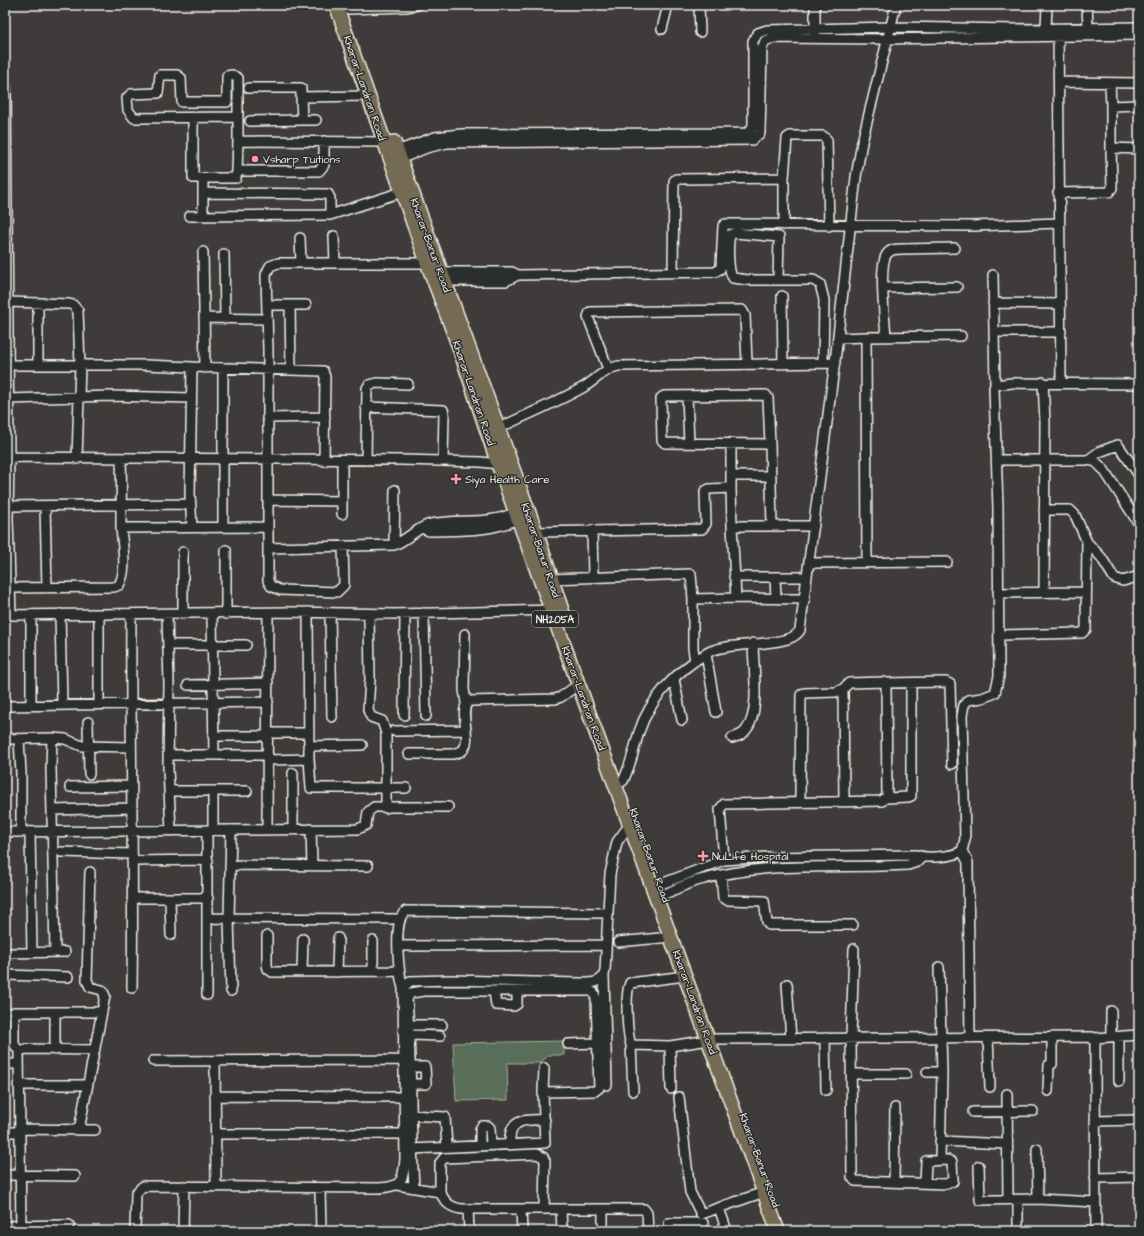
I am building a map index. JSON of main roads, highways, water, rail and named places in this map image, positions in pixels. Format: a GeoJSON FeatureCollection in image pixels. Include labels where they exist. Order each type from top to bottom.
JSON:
{"type":"FeatureCollection","features":[{"type":"Feature","properties":{"kind":"highway","name":"Kharar-Landran Road"},"geometry":{"type":"LineString","coordinates":[[343,6],[368,96],[384,142],[402,192],[438,270],[459,347],[503,462],[517,515],[557,610],[579,684],[619,783],[630,824],[658,882],[671,937],[685,976],[712,1039],[778,1231]]}},
{"type":"Feature","properties":{"kind":"highway","name":"Kharar-Banur Road"},"geometry":{"type":"LineString","coordinates":[[343,6],[398,155],[438,270],[499,428],[503,462],[536,532],[551,579],[557,610],[619,783],[658,882],[712,1039],[786,1231]]}},
{"type":"Feature","properties":{"kind":"place","name":"Vsharp Tuitions"},"geometry":{"type":"Point","coordinates":[255,159]}},
{"type":"Feature","properties":{"kind":"place","name":"Siya Health Care"},"geometry":{"type":"Point","coordinates":[456,479]}},
{"type":"Feature","properties":{"kind":"place","name":"NuLife Hospital"},"geometry":{"type":"Point","coordinates":[703,856]}}]}
